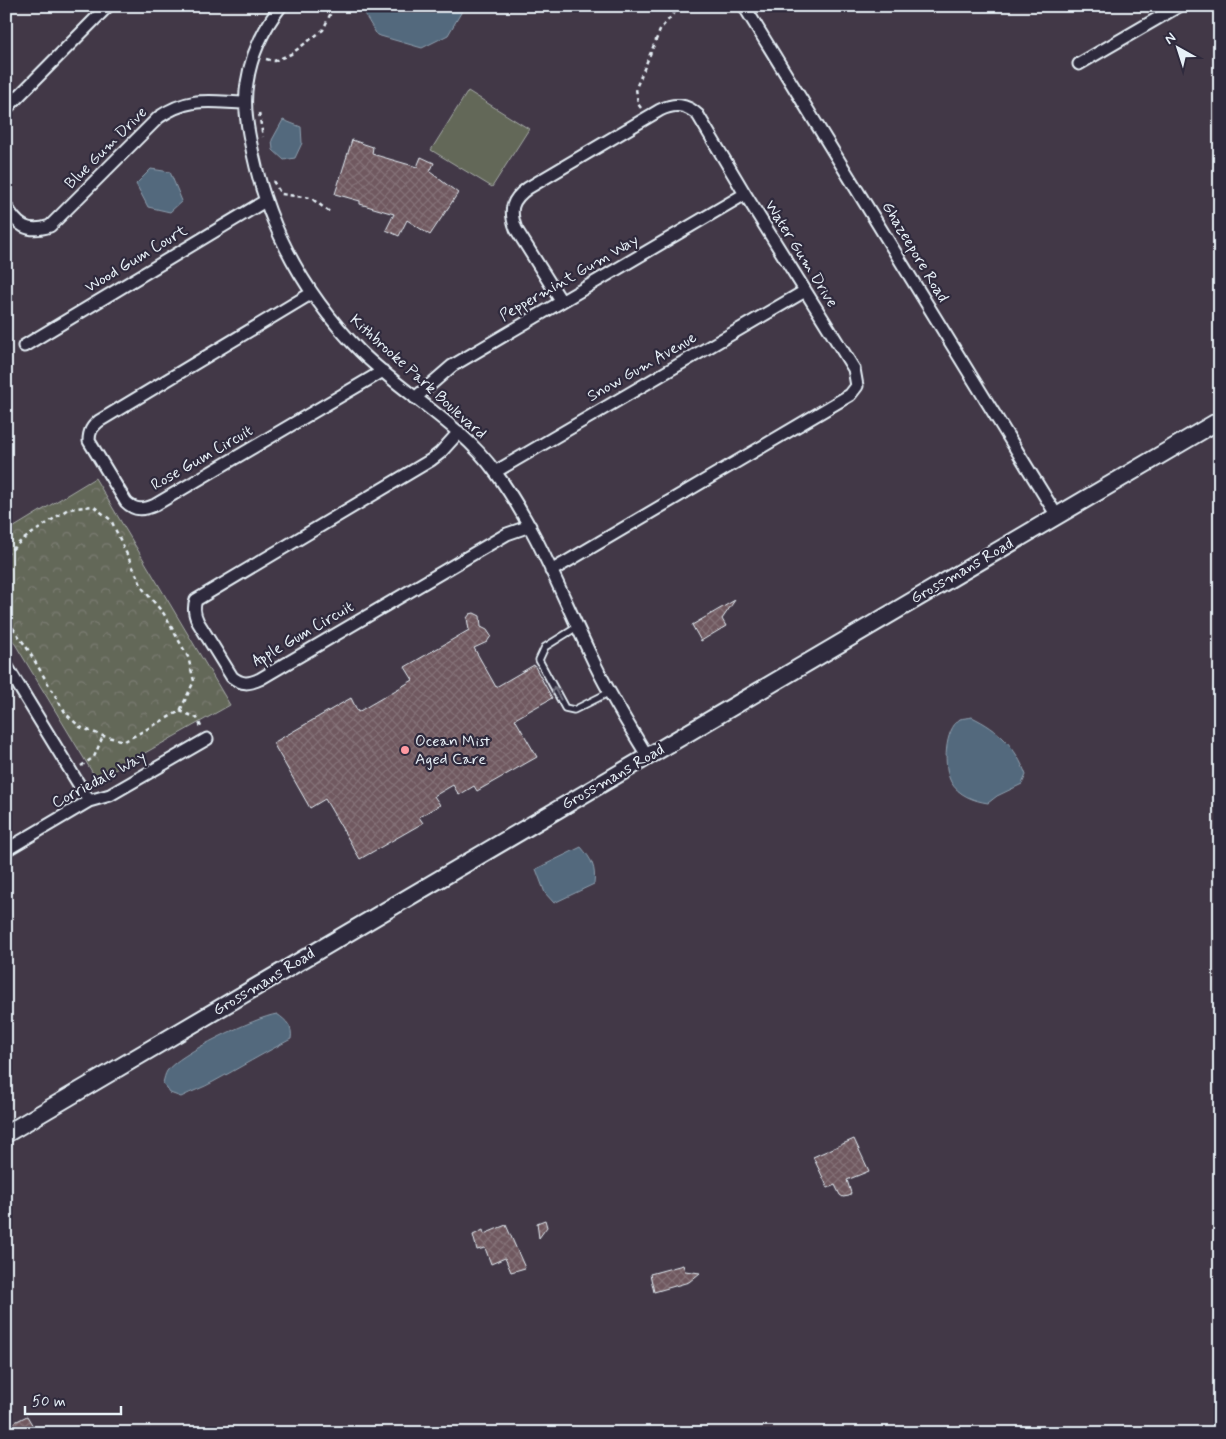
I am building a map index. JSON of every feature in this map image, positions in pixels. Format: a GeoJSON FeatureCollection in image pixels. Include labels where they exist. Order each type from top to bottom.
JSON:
{"type":"FeatureCollection","features":[{"type":"Feature","properties":{"kind":"street"},"geometry":{"type":"LineString","coordinates":[[6,108],[108,6]]}},
{"type":"Feature","properties":{"kind":"street","name":"Kithbrooke Park Boulevard"},"geometry":{"type":"LineString","coordinates":[[281,6],[259,41],[259,57],[246,84],[245,103],[248,134],[265,201],[279,236],[293,264],[339,328],[383,371],[459,432],[495,472],[530,526],[610,692],[648,757]]}},
{"type":"Feature","properties":{"kind":"street","name":"Ghazeepore Road"},"geometry":{"type":"LineString","coordinates":[[744,6],[1056,516]]}},
{"type":"Feature","properties":{"kind":"street"},"geometry":{"type":"LineString","coordinates":[[1079,64],[1179,6]]}},
{"type":"Feature","properties":{"kind":"street","name":"Blue Gum Drive"},"geometry":{"type":"LineString","coordinates":[[6,206],[14,219],[29,229],[40,229],[50,226],[159,117],[168,111],[181,104],[193,102],[245,103]]}},
{"type":"Feature","properties":{"kind":"street","name":"Water Gum Drive"},"geometry":{"type":"LineString","coordinates":[[551,571],[850,395],[856,386],[854,369],[698,115],[691,109],[680,105],[670,105],[646,118],[520,193],[515,200],[512,208],[512,217],[516,229],[561,301]]}},
{"type":"Feature","properties":{"kind":"street","name":"Peppermint Gum Way"},"geometry":{"type":"LineString","coordinates":[[415,398],[452,366],[745,194]]}},
{"type":"Feature","properties":{"kind":"street","name":"Wood Gum Court"},"geometry":{"type":"LineString","coordinates":[[24,346],[265,201]]}},
{"type":"Feature","properties":{"kind":"street","name":"Snow Gum Avenue"},"geometry":{"type":"LineString","coordinates":[[495,472],[805,291]]}},
{"type":"Feature","properties":{"kind":"street","name":"Rose Gum Circuit"},"geometry":{"type":"LineString","coordinates":[[312,293],[99,420],[92,427],[89,441],[126,502],[132,508],[148,508],[383,371]]}},
{"type":"Feature","properties":{"kind":"street","name":"Grossmans Road"},"geometry":{"type":"LineString","coordinates":[[6,1134],[1220,420]]}},
{"type":"Feature","properties":{"kind":"street","name":"Apple Gum Circuit"},"geometry":{"type":"LineString","coordinates":[[459,432],[431,460],[196,600],[194,615],[232,677],[238,682],[246,684],[260,679],[507,534],[530,526]]}},
{"type":"Feature","properties":{"kind":"street"},"geometry":{"type":"LineString","coordinates":[[6,665],[89,801]]}},
{"type":"Feature","properties":{"kind":"street","name":"Corriedale Way"},"geometry":{"type":"LineString","coordinates":[[6,850],[89,801],[110,795],[207,739]]}},
{"type":"Feature","properties":{"kind":"lane"},"geometry":{"type":"LineString","coordinates":[[578,627],[545,647],[539,660],[565,708],[574,710],[610,692]]}},
{"type":"Feature","properties":{"kind":"path"},"geometry":{"type":"LineString","coordinates":[[259,57],[274,61],[291,54],[323,30],[334,6]]}},
{"type":"Feature","properties":{"kind":"path"},"geometry":{"type":"LineString","coordinates":[[646,118],[638,104],[636,88],[661,28],[677,10],[677,6]]}},
{"type":"Feature","properties":{"kind":"path"},"geometry":{"type":"LineString","coordinates":[[259,57],[262,66]]}},
{"type":"Feature","properties":{"kind":"path"},"geometry":{"type":"LineString","coordinates":[[258,106],[264,143]]}},
{"type":"Feature","properties":{"kind":"path"},"geometry":{"type":"LineString","coordinates":[[272,180],[281,194],[311,198],[331,213]]}},
{"type":"Feature","properties":{"kind":"path"},"geometry":{"type":"LineString","coordinates":[[6,555],[22,541],[68,509],[93,506],[111,520],[144,589],[164,614],[188,657],[194,682],[180,711],[125,741],[103,736],[80,727],[66,714],[27,648],[6,618]]}},
{"type":"Feature","properties":{"kind":"path"},"geometry":{"type":"LineString","coordinates":[[180,711],[197,718],[207,739]]}},
{"type":"Feature","properties":{"kind":"path"},"geometry":{"type":"LineString","coordinates":[[71,772],[94,756],[103,736]]}},
{"type":"Feature","properties":{"kind":"green space"},"geometry":{"type":"Polygon","coordinates":[[[468,91],[529,129],[492,187],[431,150],[468,91]]]}},
{"type":"Feature","properties":{"kind":"green space"},"geometry":{"type":"Polygon","coordinates":[[[95,478],[230,705],[97,780],[6,629],[6,532],[95,478]]]}},
{"type":"Feature","properties":{"kind":"water"},"geometry":{"type":"Polygon","coordinates":[[[373,6],[465,6],[448,35],[422,48],[377,35],[365,15],[373,6]]]}},
{"type":"Feature","properties":{"kind":"water"},"geometry":{"type":"Polygon","coordinates":[[[283,120],[301,127],[302,143],[295,158],[284,160],[273,150],[272,140],[283,120]]]}},
{"type":"Feature","properties":{"kind":"water"},"geometry":{"type":"Polygon","coordinates":[[[151,169],[170,172],[182,201],[170,212],[148,207],[136,184],[151,169]]]}},
{"type":"Feature","properties":{"kind":"water"},"geometry":{"type":"Polygon","coordinates":[[[972,717],[982,722],[1005,740],[1017,756],[1026,775],[1022,784],[997,796],[988,803],[977,801],[962,794],[954,787],[948,775],[946,749],[951,731],[960,719],[972,717]]]}},
{"type":"Feature","properties":{"kind":"water"},"geometry":{"type":"Polygon","coordinates":[[[581,847],[592,864],[594,884],[554,903],[545,893],[536,869],[581,847]]]}},
{"type":"Feature","properties":{"kind":"water"},"geometry":{"type":"Polygon","coordinates":[[[277,1014],[288,1025],[291,1031],[291,1039],[209,1084],[181,1097],[170,1093],[163,1083],[167,1071],[186,1055],[218,1037],[252,1022],[277,1014]]]}},
{"type":"Feature","properties":{"kind":"building"},"geometry":{"type":"Polygon","coordinates":[[[352,140],[373,147],[372,154],[417,167],[421,157],[434,163],[430,172],[458,193],[430,235],[407,220],[399,236],[386,230],[394,214],[335,194],[352,140]]]}},
{"type":"Feature","properties":{"kind":"building"},"geometry":{"type":"Polygon","coordinates":[[[735,600],[722,619],[726,626],[701,641],[692,625],[735,600]]]}},
{"type":"Feature","properties":{"kind":"building","name":"Ocean Mist Aged Care"},"geometry":{"type":"Polygon","coordinates":[[[474,613],[480,616],[481,627],[487,630],[491,636],[487,642],[474,648],[496,687],[534,665],[552,698],[515,719],[537,757],[477,791],[474,786],[459,795],[453,785],[434,796],[440,805],[419,817],[423,823],[360,859],[325,799],[310,808],[273,743],[351,698],[358,712],[413,680],[405,667],[469,630],[467,618],[470,614],[474,613]]]}},
{"type":"Feature","properties":{"kind":"building"},"geometry":{"type":"Polygon","coordinates":[[[854,1139],[869,1171],[847,1180],[851,1193],[849,1196],[843,1197],[835,1185],[828,1188],[813,1157],[854,1139]]]}},
{"type":"Feature","properties":{"kind":"building"},"geometry":{"type":"Polygon","coordinates":[[[545,1220],[547,1227],[539,1238],[537,1223],[545,1220]]]}},
{"type":"Feature","properties":{"kind":"building"},"geometry":{"type":"Polygon","coordinates":[[[506,1225],[525,1268],[511,1272],[505,1258],[491,1264],[485,1248],[477,1250],[473,1235],[483,1230],[484,1234],[506,1225]]]}},
{"type":"Feature","properties":{"kind":"building"},"geometry":{"type":"Polygon","coordinates":[[[683,1265],[685,1271],[700,1273],[689,1282],[654,1292],[650,1274],[683,1265]]]}},
{"type":"Feature","properties":{"kind":"building"},"geometry":{"type":"Polygon","coordinates":[[[27,1416],[37,1433],[11,1433],[7,1426],[27,1416]]]}},
{"type":"Feature","properties":{"kind":"place","name":"Ocean Mist Aged Care"},"geometry":{"type":"Point","coordinates":[405,750]}}]}
